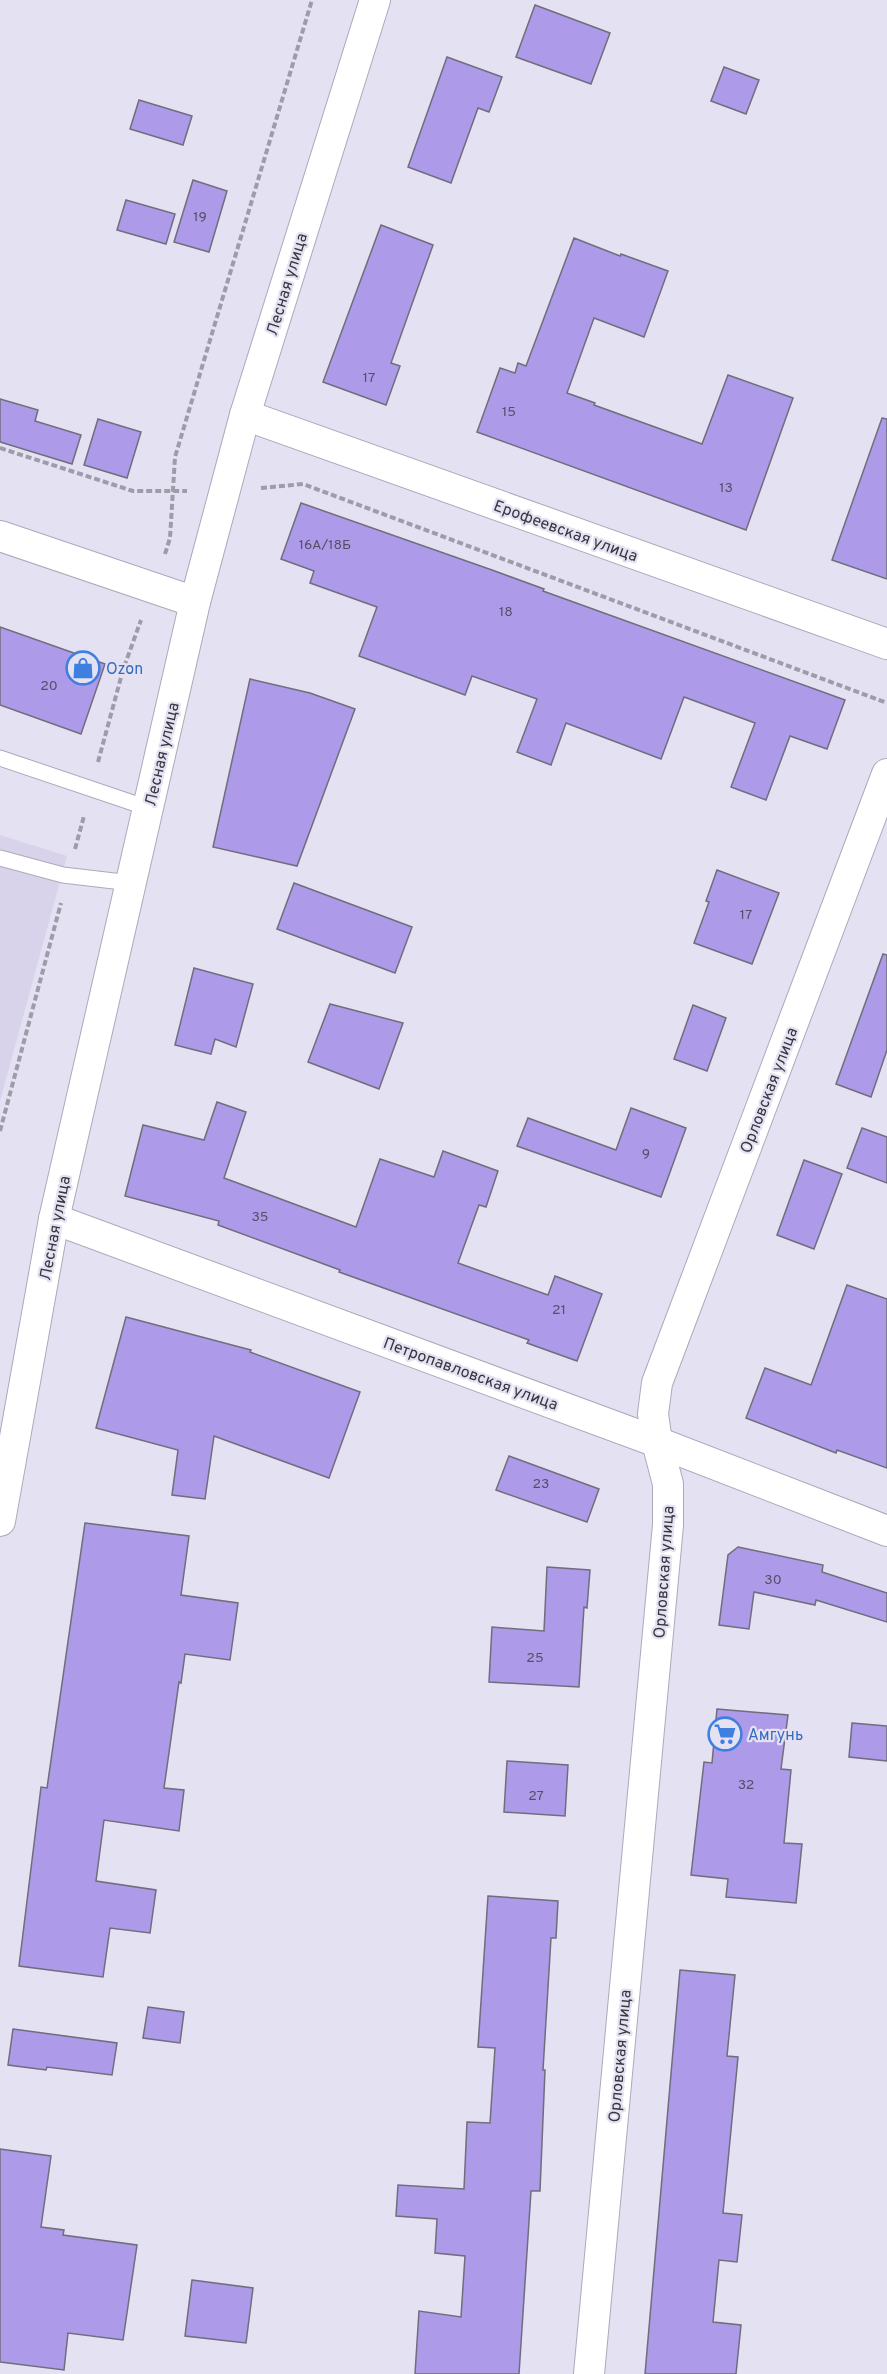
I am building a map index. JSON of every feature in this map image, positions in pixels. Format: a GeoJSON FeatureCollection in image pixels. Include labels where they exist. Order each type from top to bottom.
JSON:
{"type":"FeatureCollection","features":[{"type":"Feature","properties":{"kind":"street","name":"Лесная улица"},"geometry":{"type":"LineString","coordinates":[[0,1521],[54,1219],[195,603],[245,415],[375,0]]}},
{"type":"Feature","properties":{"kind":"street","name":"Ерофеевская улица"},"geometry":{"type":"LineString","coordinates":[[245,415],[887,644]]}},
{"type":"Feature","properties":{"kind":"street"},"geometry":{"type":"LineString","coordinates":[[0,536],[195,603]]}},
{"type":"Feature","properties":{"kind":"street","name":"Орловская улица"},"geometry":{"type":"LineString","coordinates":[[589,2374],[668,1525],[668,1484],[657,1442],[653,1414],[657,1383],[887,774]]}},
{"type":"Feature","properties":{"kind":"street","name":"Петропавловская улица"},"geometry":{"type":"LineString","coordinates":[[54,1219],[657,1442],[887,1531]]}},
{"type":"Feature","properties":{"kind":"lane"},"geometry":{"type":"LineString","coordinates":[[0,758],[148,808]]}},
{"type":"Feature","properties":{"kind":"lane"},"geometry":{"type":"LineString","coordinates":[[0,858],[63,875],[131,883]]}},
{"type":"Feature","properties":{"kind":"path"},"geometry":{"type":"LineString","coordinates":[[0,448],[133,491],[225,491],[303,484],[887,703]]}},
{"type":"Feature","properties":{"kind":"shaded area"},"geometry":{"type":"Polygon","coordinates":[[[0,835],[67,856],[0,1101],[0,835]]]}},
{"type":"Feature","properties":{"kind":"building"},"geometry":{"type":"Polygon","coordinates":[[[535,5],[610,33],[591,84],[516,57],[535,5]]]}},
{"type":"Feature","properties":{"kind":"building"},"geometry":{"type":"Polygon","coordinates":[[[447,57],[502,77],[489,112],[478,108],[451,183],[408,167],[447,57]]]}},
{"type":"Feature","properties":{"kind":"building"},"geometry":{"type":"Polygon","coordinates":[[[724,67],[759,80],[746,114],[711,101],[724,67]]]}},
{"type":"Feature","properties":{"kind":"building"},"geometry":{"type":"Polygon","coordinates":[[[139,100],[192,116],[183,145],[130,129],[139,100]]]}},
{"type":"Feature","properties":{"kind":"building"},"geometry":{"type":"Polygon","coordinates":[[[193,180],[227,191],[209,252],[174,242],[193,180]]]}},
{"type":"Feature","properties":{"kind":"building"},"geometry":{"type":"Polygon","coordinates":[[[126,200],[175,214],[166,244],[117,230],[126,200]]]}},
{"type":"Feature","properties":{"kind":"building"},"geometry":{"type":"Polygon","coordinates":[[[381,225],[433,245],[391,363],[400,366],[386,405],[323,382],[381,225]]]}},
{"type":"Feature","properties":{"kind":"building"},"geometry":{"type":"Polygon","coordinates":[[[574,238],[668,271],[644,337],[594,318],[567,393],[702,444],[728,375],[793,398],[746,530],[477,432],[500,368],[515,373],[518,363],[526,366],[574,238]]]}},
{"type":"Feature","properties":{"kind":"building"},"geometry":{"type":"Polygon","coordinates":[[[0,399],[38,410],[35,421],[81,435],[72,464],[0,442],[0,399]]]}},
{"type":"Feature","properties":{"kind":"building"},"geometry":{"type":"Polygon","coordinates":[[[882,418],[887,419],[887,579],[832,560],[882,418]]]}},
{"type":"Feature","properties":{"kind":"building"},"geometry":{"type":"Polygon","coordinates":[[[98,419],[141,432],[127,478],[84,465],[98,419]]]}},
{"type":"Feature","properties":{"kind":"building"},"geometry":{"type":"Polygon","coordinates":[[[301,503],[492,570],[544,589],[543,591],[845,700],[827,749],[790,736],[766,800],[731,787],[755,723],[684,697],[661,759],[566,723],[551,765],[517,752],[537,699],[472,676],[465,695],[359,656],[377,607],[310,583],[314,571],[281,559],[301,503]]]}},
{"type":"Feature","properties":{"kind":"building"},"geometry":{"type":"Polygon","coordinates":[[[0,627],[105,664],[81,734],[0,705],[0,627]]]}},
{"type":"Feature","properties":{"kind":"building"},"geometry":{"type":"Polygon","coordinates":[[[250,679],[310,693],[355,709],[297,866],[213,847],[250,679]]]}},
{"type":"Feature","properties":{"kind":"building"},"geometry":{"type":"Polygon","coordinates":[[[717,870],[779,893],[752,964],[694,943],[709,902],[706,901],[717,870]]]}},
{"type":"Feature","properties":{"kind":"building"},"geometry":{"type":"Polygon","coordinates":[[[294,883],[412,927],[395,973],[277,929],[294,883]]]}},
{"type":"Feature","properties":{"kind":"building"},"geometry":{"type":"Polygon","coordinates":[[[883,954],[887,955],[887,1050],[871,1097],[836,1084],[883,954]]]}},
{"type":"Feature","properties":{"kind":"building"},"geometry":{"type":"Polygon","coordinates":[[[194,968],[253,984],[236,1047],[215,1039],[211,1054],[175,1045],[194,968]]]}},
{"type":"Feature","properties":{"kind":"building"},"geometry":{"type":"Polygon","coordinates":[[[330,1004],[403,1023],[379,1089],[308,1062],[330,1004]]]}},
{"type":"Feature","properties":{"kind":"building"},"geometry":{"type":"Polygon","coordinates":[[[693,1005],[726,1018],[707,1071],[674,1059],[693,1005]]]}},
{"type":"Feature","properties":{"kind":"building"},"geometry":{"type":"Polygon","coordinates":[[[217,1102],[246,1112],[224,1178],[356,1227],[380,1159],[434,1177],[443,1151],[498,1171],[486,1207],[479,1205],[458,1263],[548,1295],[555,1276],[602,1294],[577,1361],[527,1343],[529,1340],[339,1272],[340,1270],[218,1225],[219,1221],[125,1196],[143,1125],[204,1140],[217,1102]]]}},
{"type":"Feature","properties":{"kind":"building"},"geometry":{"type":"Polygon","coordinates":[[[631,1108],[686,1128],[661,1197],[517,1146],[528,1118],[616,1150],[631,1108]]]}},
{"type":"Feature","properties":{"kind":"building"},"geometry":{"type":"Polygon","coordinates":[[[862,1128],[887,1137],[887,1183],[847,1168],[862,1128]]]}},
{"type":"Feature","properties":{"kind":"building"},"geometry":{"type":"Polygon","coordinates":[[[804,1160],[842,1174],[814,1249],[777,1235],[804,1160]]]}},
{"type":"Feature","properties":{"kind":"building"},"geometry":{"type":"Polygon","coordinates":[[[847,1285],[887,1299],[887,1468],[837,1450],[836,1453],[746,1418],[765,1368],[811,1385],[847,1285]]]}},
{"type":"Feature","properties":{"kind":"building"},"geometry":{"type":"Polygon","coordinates":[[[126,1317],[251,1350],[250,1352],[360,1392],[329,1478],[214,1436],[205,1499],[172,1495],[178,1450],[96,1428],[126,1317]]]}},
{"type":"Feature","properties":{"kind":"building"},"geometry":{"type":"Polygon","coordinates":[[[509,1456],[599,1489],[587,1522],[496,1490],[509,1456]]]}},
{"type":"Feature","properties":{"kind":"building"},"geometry":{"type":"Polygon","coordinates":[[[85,1523],[189,1536],[181,1595],[238,1603],[230,1660],[185,1654],[164,1788],[184,1790],[179,1831],[104,1820],[96,1881],[156,1890],[150,1933],[110,1928],[103,1977],[19,1966],[41,1787],[47,1788],[85,1523]]]}},
{"type":"Feature","properties":{"kind":"building"},"geometry":{"type":"Polygon","coordinates":[[[738,1547],[823,1565],[822,1572],[887,1593],[887,1622],[816,1600],[815,1605],[754,1592],[749,1629],[719,1625],[728,1555],[738,1547]]]}},
{"type":"Feature","properties":{"kind":"building"},"geometry":{"type":"Polygon","coordinates":[[[547,1567],[590,1570],[587,1608],[584,1607],[579,1687],[489,1682],[492,1627],[544,1631],[547,1567]]]}},
{"type":"Feature","properties":{"kind":"building"},"geometry":{"type":"Polygon","coordinates":[[[717,1709],[788,1715],[781,1769],[791,1770],[784,1843],[802,1844],[796,1903],[726,1897],[728,1879],[691,1875],[704,1762],[712,1763],[717,1709]]]}},
{"type":"Feature","properties":{"kind":"building"},"geometry":{"type":"Polygon","coordinates":[[[852,1723],[887,1726],[887,1761],[849,1757],[852,1723]]]}},
{"type":"Feature","properties":{"kind":"building"},"geometry":{"type":"Polygon","coordinates":[[[507,1761],[568,1765],[565,1816],[504,1812],[507,1761]]]}},
{"type":"Feature","properties":{"kind":"building"},"geometry":{"type":"Polygon","coordinates":[[[488,1896],[558,1901],[556,1938],[551,1938],[543,2070],[545,2070],[540,2191],[531,2191],[519,2374],[415,2374],[419,2311],[461,2317],[465,2256],[435,2253],[437,2219],[396,2216],[398,2185],[464,2189],[467,2122],[490,2123],[495,2048],[478,2047],[488,1896]]]}},
{"type":"Feature","properties":{"kind":"building"},"geometry":{"type":"Polygon","coordinates":[[[680,1970],[735,1975],[727,2056],[738,2057],[723,2213],[742,2215],[737,2262],[719,2260],[713,2322],[741,2325],[736,2374],[645,2374],[680,1970]]]}},
{"type":"Feature","properties":{"kind":"building"},"geometry":{"type":"Polygon","coordinates":[[[148,2007],[184,2012],[180,2043],[143,2038],[148,2007]]]}},
{"type":"Feature","properties":{"kind":"building"},"geometry":{"type":"Polygon","coordinates":[[[13,2029],[117,2043],[112,2075],[8,2065],[13,2029]]]}},
{"type":"Feature","properties":{"kind":"building"},"geometry":{"type":"Polygon","coordinates":[[[0,2149],[51,2156],[41,2227],[64,2230],[63,2235],[137,2245],[123,2340],[68,2333],[64,2370],[0,2362],[0,2149]]]}},
{"type":"Feature","properties":{"kind":"building"},"geometry":{"type":"Polygon","coordinates":[[[192,2280],[253,2288],[246,2343],[185,2336],[192,2280]]]}},
{"type":"Feature","properties":{"kind":"place","name":"Ozon"},"geometry":{"type":"Point","coordinates":[83,668]}},
{"type":"Feature","properties":{"kind":"place","name":"Амгунь"},"geometry":{"type":"Point","coordinates":[725,1734]}}]}
